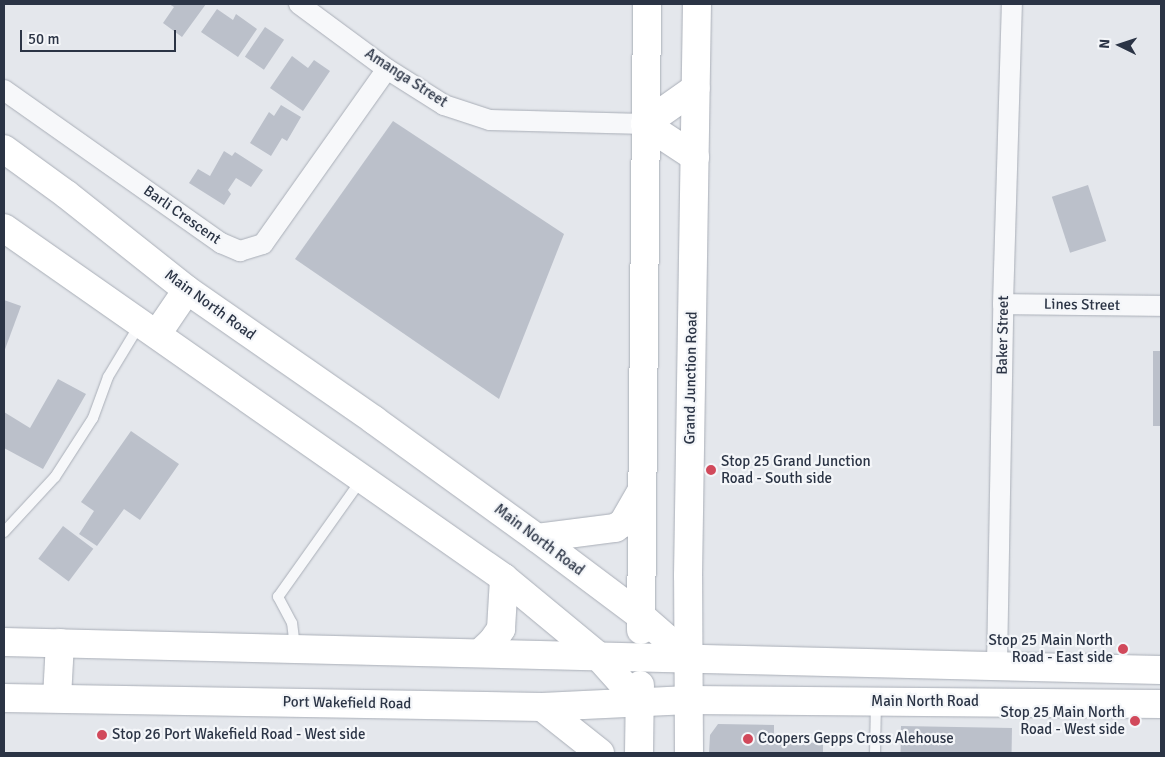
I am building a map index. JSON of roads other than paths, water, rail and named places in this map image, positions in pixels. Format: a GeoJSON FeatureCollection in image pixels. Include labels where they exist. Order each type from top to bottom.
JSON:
{"type":"FeatureCollection","features":[{"type":"Feature","properties":{"kind":"highway"},"geometry":{"type":"LineString","coordinates":[[639,753],[645,124],[648,4]]}},
{"type":"Feature","properties":{"kind":"highway","name":"Grand Junction Road"},"geometry":{"type":"LineString","coordinates":[[689,753],[697,4]]}},
{"type":"Feature","properties":{"kind":"highway"},"geometry":{"type":"LineString","coordinates":[[645,124],[696,88]]}},
{"type":"Feature","properties":{"kind":"highway"},"geometry":{"type":"LineString","coordinates":[[645,124],[695,157]]}},
{"type":"Feature","properties":{"kind":"highway","name":"Main North Road"},"geometry":{"type":"LineString","coordinates":[[4,150],[66,194],[187,290],[374,420],[537,538],[641,616],[689,658]]}},
{"type":"Feature","properties":{"kind":"highway"},"geometry":{"type":"LineString","coordinates":[[4,228],[504,578],[597,655],[640,703]]}},
{"type":"Feature","properties":{"kind":"highway"},"geometry":{"type":"LineString","coordinates":[[149,328],[187,290]]}},
{"type":"Feature","properties":{"kind":"highway"},"geometry":{"type":"LineString","coordinates":[[537,538],[615,528],[623,523],[642,489]]}},
{"type":"Feature","properties":{"kind":"highway"},"geometry":{"type":"LineString","coordinates":[[480,653],[492,642],[501,629],[504,578]]}},
{"type":"Feature","properties":{"kind":"highway"},"geometry":{"type":"LineString","coordinates":[[4,642],[1161,670]]}},
{"type":"Feature","properties":{"kind":"highway"},"geometry":{"type":"LineString","coordinates":[[57,698],[60,643]]}},
{"type":"Feature","properties":{"kind":"highway","name":"Port Wakefield Road"},"geometry":{"type":"LineString","coordinates":[[4,698],[542,707],[689,700]]}},
{"type":"Feature","properties":{"kind":"highway","name":"Main North Road"},"geometry":{"type":"LineString","coordinates":[[689,700],[1161,704]]}},
{"type":"Feature","properties":{"kind":"highway"},"geometry":{"type":"LineString","coordinates":[[542,707],[600,753]]}},
{"type":"Feature","properties":{"kind":"street","name":"Baker Street"},"geometry":{"type":"LineString","coordinates":[[997,665],[1003,304],[1012,4]]}},
{"type":"Feature","properties":{"kind":"street","name":"Amanga Street"},"geometry":{"type":"LineString","coordinates":[[310,7],[387,69],[444,105],[490,120],[645,124]]}},
{"type":"Feature","properties":{"kind":"street","name":"Barli Crescent"},"geometry":{"type":"LineString","coordinates":[[4,90],[221,243],[240,251],[263,244],[387,69]]}},
{"type":"Feature","properties":{"kind":"street","name":"Lines Street"},"geometry":{"type":"LineString","coordinates":[[1003,304],[1161,306]]}},
{"type":"Feature","properties":{"kind":"lane"},"geometry":{"type":"LineString","coordinates":[[4,532],[55,477],[92,418],[108,377],[149,328]]}},
{"type":"Feature","properties":{"kind":"lane"},"geometry":{"type":"LineString","coordinates":[[295,648],[292,623],[278,597],[362,479]]}},
{"type":"Feature","properties":{"kind":"lane"},"geometry":{"type":"LineString","coordinates":[[875,753],[876,702]]}},
{"type":"Feature","properties":{"kind":"place","name":"Stop 25 Grand Junction Road - South side"},"geometry":{"type":"Point","coordinates":[711,470]}},
{"type":"Feature","properties":{"kind":"place","name":"Stop 25 Main North Road - East side"},"geometry":{"type":"Point","coordinates":[1123,649]}},
{"type":"Feature","properties":{"kind":"place","name":"Stop 25 Main North Road - West side"},"geometry":{"type":"Point","coordinates":[1135,721]}},
{"type":"Feature","properties":{"kind":"place","name":"Stop 26 Port Wakefield Road - West side"},"geometry":{"type":"Point","coordinates":[102,735]}},
{"type":"Feature","properties":{"kind":"place","name":"Coopers Gepps Cross Alehouse"},"geometry":{"type":"Point","coordinates":[748,739]}}]}
